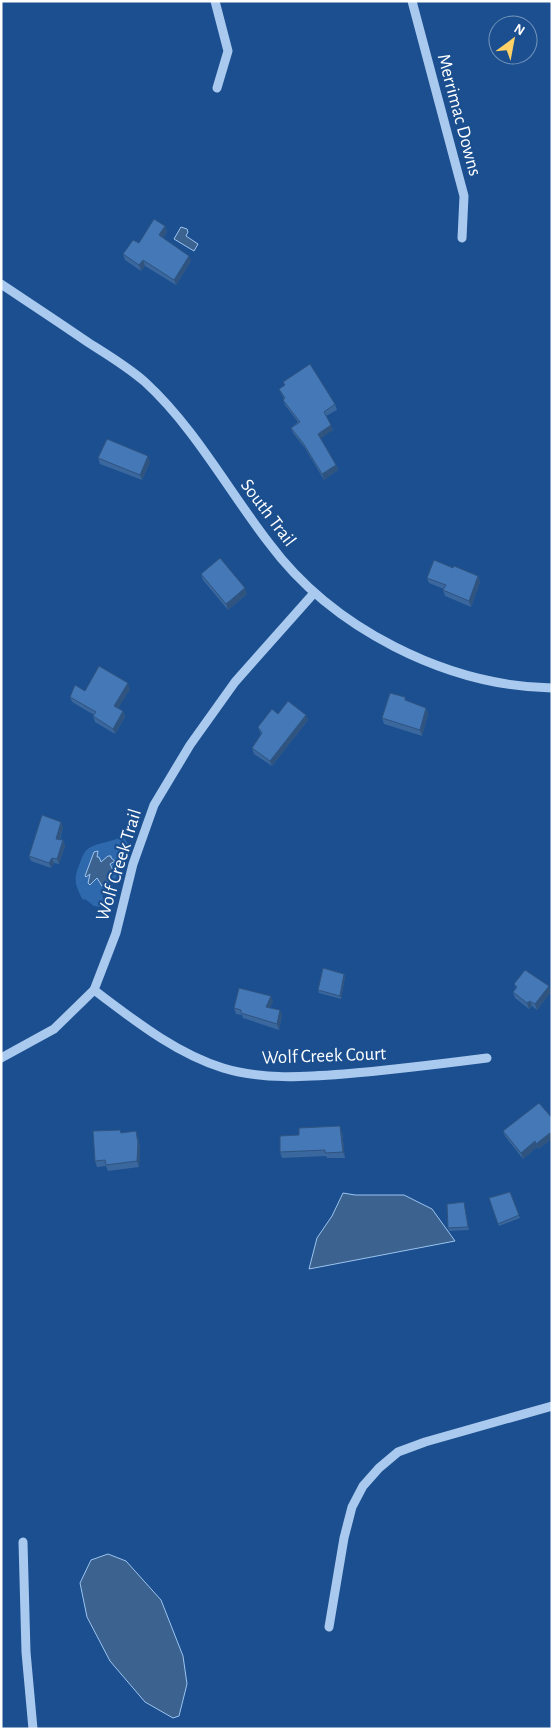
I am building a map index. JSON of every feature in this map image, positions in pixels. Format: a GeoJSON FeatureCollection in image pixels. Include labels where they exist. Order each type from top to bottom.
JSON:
{"type":"FeatureCollection","features":[{"type":"Feature","properties":{"kind":"street"},"geometry":{"type":"LineString","coordinates":[[215,1],[228,51],[217,88]]}},
{"type":"Feature","properties":{"kind":"street","name":"Merrimac Downs"},"geometry":{"type":"LineString","coordinates":[[412,1],[464,196],[462,238]]}},
{"type":"Feature","properties":{"kind":"street","name":"South Trail"},"geometry":{"type":"LineString","coordinates":[[1,284],[111,357],[144,382],[188,430],[270,546],[314,593],[338,613],[409,653],[453,672],[497,683],[552,688]]}},
{"type":"Feature","properties":{"kind":"street","name":"Wolf Creek Trail"},"geometry":{"type":"LineString","coordinates":[[1,1058],[54,1029],[94,990],[116,933],[133,864],[154,805],[190,745],[235,682],[314,593]]}},
{"type":"Feature","properties":{"kind":"street","name":"Wolf Creek Court"},"geometry":{"type":"LineString","coordinates":[[94,990],[160,1038],[191,1055],[223,1068],[253,1074],[282,1076],[329,1075],[487,1058]]}},
{"type":"Feature","properties":{"kind":"street"},"geometry":{"type":"LineString","coordinates":[[329,1627],[344,1538],[352,1507],[363,1486],[378,1468],[398,1452],[425,1442],[552,1406]]}},
{"type":"Feature","properties":{"kind":"street"},"geometry":{"type":"LineString","coordinates":[[22,1542],[26,1652],[33,1729]]}},
{"type":"Feature","properties":{"kind":"shaded area"},"geometry":{"type":"Polygon","coordinates":[[[181,227],[187,229],[186,236],[198,244],[194,251],[174,239],[181,227]]]}},
{"type":"Feature","properties":{"kind":"shaded area"},"geometry":{"type":"Polygon","coordinates":[[[121,837],[128,844],[119,850],[119,870],[113,885],[102,896],[105,902],[101,907],[94,906],[85,899],[83,900],[77,886],[76,873],[85,852],[89,848],[121,837]]]}},
{"type":"Feature","properties":{"kind":"shaded area"},"geometry":{"type":"Polygon","coordinates":[[[98,851],[97,857],[99,857],[101,862],[108,856],[111,856],[115,861],[110,864],[113,870],[110,880],[102,886],[97,878],[90,885],[88,883],[90,874],[85,876],[94,852],[98,851]]]}},
{"type":"Feature","properties":{"kind":"shaded area"},"geometry":{"type":"Polygon","coordinates":[[[343,1193],[355,1195],[404,1195],[432,1209],[455,1241],[309,1269],[317,1238],[332,1216],[343,1193]]]}},
{"type":"Feature","properties":{"kind":"shaded area"},"geometry":{"type":"Polygon","coordinates":[[[108,1554],[126,1561],[161,1600],[183,1656],[187,1684],[179,1716],[173,1718],[145,1702],[110,1661],[87,1617],[80,1583],[91,1560],[108,1554]]]}},
{"type":"Feature","properties":{"kind":"building"},"geometry":{"type":"Polygon","coordinates":[[[154,219],[165,226],[159,235],[189,256],[174,280],[143,260],[139,265],[123,254],[133,240],[139,243],[154,219]]]}},
{"type":"Feature","properties":{"kind":"building"},"geometry":{"type":"Polygon","coordinates":[[[310,364],[335,404],[324,412],[331,425],[318,434],[336,465],[322,474],[303,443],[291,428],[300,422],[283,400],[285,398],[279,389],[285,385],[283,382],[310,364]]]}},
{"type":"Feature","properties":{"kind":"building"},"geometry":{"type":"Polygon","coordinates":[[[107,439],[148,456],[140,475],[98,458],[107,439]]]}},
{"type":"Feature","properties":{"kind":"building"},"geometry":{"type":"Polygon","coordinates":[[[220,558],[245,588],[226,604],[201,574],[220,558]]]}},
{"type":"Feature","properties":{"kind":"building"},"geometry":{"type":"Polygon","coordinates":[[[434,560],[478,576],[469,601],[443,590],[446,585],[427,578],[434,560]]]}},
{"type":"Feature","properties":{"kind":"building"},"geometry":{"type":"Polygon","coordinates":[[[99,666],[128,683],[114,706],[123,711],[113,729],[93,716],[96,712],[70,697],[75,685],[85,691],[99,666]]]}},
{"type":"Feature","properties":{"kind":"building"},"geometry":{"type":"Polygon","coordinates":[[[390,693],[405,697],[405,700],[426,708],[420,730],[382,718],[390,693]]]}},
{"type":"Feature","properties":{"kind":"building"},"geometry":{"type":"Polygon","coordinates":[[[288,701],[306,715],[270,761],[252,748],[262,733],[258,727],[272,709],[278,714],[288,701]]]}},
{"type":"Feature","properties":{"kind":"building"},"geometry":{"type":"Polygon","coordinates":[[[42,815],[61,822],[56,839],[63,840],[57,859],[52,858],[49,863],[29,856],[42,815]]]}},
{"type":"Feature","properties":{"kind":"building"},"geometry":{"type":"Polygon","coordinates":[[[323,968],[344,974],[340,996],[318,990],[323,968]]]}},
{"type":"Feature","properties":{"kind":"building"},"geometry":{"type":"Polygon","coordinates":[[[525,970],[549,986],[535,1004],[530,1001],[527,1003],[513,992],[517,987],[514,984],[525,970]]]}},
{"type":"Feature","properties":{"kind":"building"},"geometry":{"type":"Polygon","coordinates":[[[239,988],[271,996],[266,1007],[280,1010],[277,1024],[241,1013],[241,1010],[234,1008],[239,988]]]}},
{"type":"Feature","properties":{"kind":"building"},"geometry":{"type":"Polygon","coordinates":[[[539,1103],[552,1118],[552,1135],[550,1133],[536,1144],[535,1141],[521,1153],[503,1131],[539,1103]]]}},
{"type":"Feature","properties":{"kind":"building"},"geometry":{"type":"Polygon","coordinates":[[[340,1126],[343,1152],[325,1153],[325,1150],[280,1152],[280,1136],[299,1135],[299,1128],[340,1126]]]}},
{"type":"Feature","properties":{"kind":"building"},"geometry":{"type":"Polygon","coordinates":[[[120,1130],[121,1133],[136,1131],[138,1143],[137,1161],[106,1165],[105,1160],[95,1161],[93,1131],[120,1130]]]}},
{"type":"Feature","properties":{"kind":"building"},"geometry":{"type":"Polygon","coordinates":[[[510,1192],[519,1215],[498,1224],[489,1198],[510,1192]]]}},
{"type":"Feature","properties":{"kind":"building"},"geometry":{"type":"Polygon","coordinates":[[[464,1202],[468,1227],[448,1228],[447,1204],[464,1202]]]}}]}
